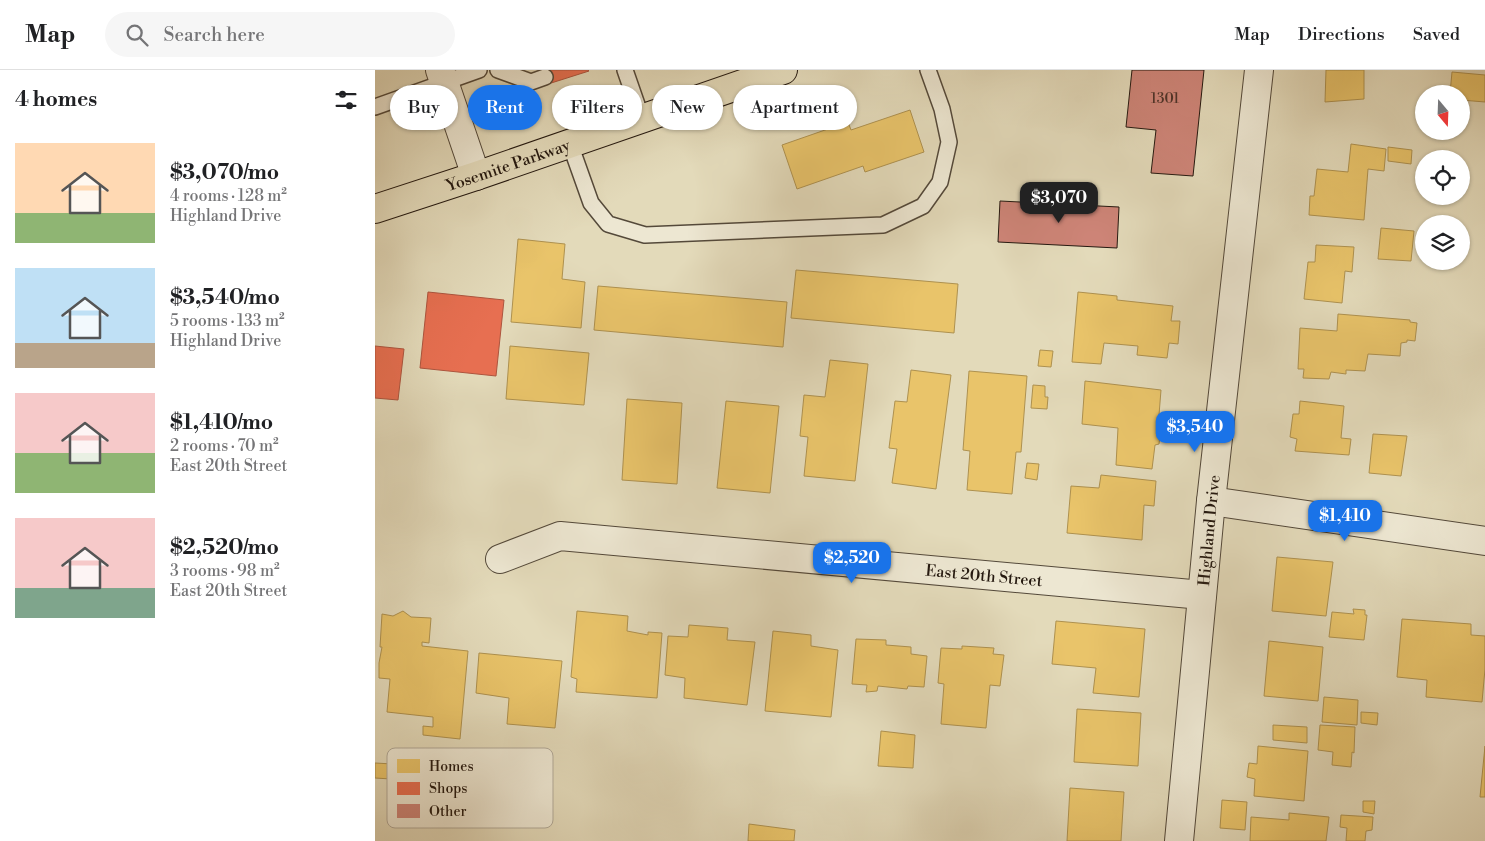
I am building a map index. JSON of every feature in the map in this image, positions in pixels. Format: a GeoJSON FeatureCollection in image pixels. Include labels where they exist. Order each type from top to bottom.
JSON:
{"type":"FeatureCollection","features":[{"type":"Feature","properties":{"kind":"main road","name":"Yosemite Parkway"},"geometry":{"type":"LineString","coordinates":[[642,119],[783,70]]}},
{"type":"Feature","properties":{"kind":"main road","name":"Yosemite Parkway"},"geometry":{"type":"LineString","coordinates":[[375,210],[610,130]]}},
{"type":"Feature","properties":{"kind":"street","name":"Highland Drive"},"geometry":{"type":"LineString","coordinates":[[1179,841],[1211,501],[1259,70]]}},
{"type":"Feature","properties":{"kind":"street"},"geometry":{"type":"LineString","coordinates":[[442,76],[476,176]]}},
{"type":"Feature","properties":{"kind":"street"},"geometry":{"type":"LineString","coordinates":[[1211,501],[1485,541]]}},
{"type":"Feature","properties":{"kind":"street","name":"East 20th Street"},"geometry":{"type":"LineString","coordinates":[[500,559],[560,536],[1202,595]]}},
{"type":"Feature","properties":{"kind":"lane"},"geometry":{"type":"LineString","coordinates":[[375,107],[442,76],[479,70]]}},
{"type":"Feature","properties":{"kind":"lane"},"geometry":{"type":"LineString","coordinates":[[498,70],[531,82],[545,77]]}},
{"type":"Feature","properties":{"kind":"lane"},"geometry":{"type":"LineString","coordinates":[[625,70],[630,85]]}},
{"type":"Feature","properties":{"kind":"lane"},"geometry":{"type":"LineString","coordinates":[[570,144],[591,203],[608,224],[645,235],[883,225],[923,206],[940,182],[949,142],[942,108],[929,70]]}},
{"type":"Feature","properties":{"kind":"building: Homes"},"geometry":{"type":"Polygon","coordinates":[[[1326,70],[1364,70],[1364,99],[1325,102],[1326,70]]]}},
{"type":"Feature","properties":{"kind":"building: Homes"},"geometry":{"type":"Polygon","coordinates":[[[1452,72],[1485,75],[1485,102],[1470,101],[1470,85],[1451,85],[1452,72]]]}},
{"type":"Feature","properties":{"kind":"building: Homes"},"geometry":{"type":"Polygon","coordinates":[[[910,110],[924,152],[865,172],[863,166],[797,189],[782,145],[825,130],[857,130],[857,128],[910,110]]]}},
{"type":"Feature","properties":{"kind":"building: Homes"},"geometry":{"type":"Polygon","coordinates":[[[1351,144],[1386,149],[1384,171],[1368,169],[1364,220],[1309,215],[1310,196],[1314,196],[1317,169],[1348,172],[1351,144]]]}},
{"type":"Feature","properties":{"kind":"building: Homes"},"geometry":{"type":"Polygon","coordinates":[[[1388,147],[1412,150],[1411,164],[1388,161],[1388,147]]]}},
{"type":"Feature","properties":{"kind":"building: Homes"},"geometry":{"type":"Polygon","coordinates":[[[1381,228],[1414,231],[1411,261],[1378,259],[1381,228]]]}},
{"type":"Feature","properties":{"kind":"building: Homes"},"geometry":{"type":"Polygon","coordinates":[[[518,239],[565,244],[562,279],[585,282],[581,328],[511,322],[518,239]]]}},
{"type":"Feature","properties":{"kind":"building: Homes"},"geometry":{"type":"Polygon","coordinates":[[[1316,245],[1354,247],[1352,272],[1345,271],[1342,303],[1304,299],[1308,262],[1315,262],[1316,245]]]}},
{"type":"Feature","properties":{"kind":"building: Homes"},"geometry":{"type":"Polygon","coordinates":[[[796,270],[958,284],[954,333],[791,318],[796,270]]]}},
{"type":"Feature","properties":{"kind":"building: Homes"},"geometry":{"type":"Polygon","coordinates":[[[598,286],[787,302],[783,347],[594,330],[598,286]]]}},
{"type":"Feature","properties":{"kind":"building: Homes"},"geometry":{"type":"Polygon","coordinates":[[[1078,292],[1117,296],[1117,300],[1173,306],[1171,321],[1180,321],[1178,344],[1169,343],[1167,358],[1137,355],[1138,346],[1104,343],[1101,364],[1072,362],[1078,292]]]}},
{"type":"Feature","properties":{"kind":"building: Homes"},"geometry":{"type":"Polygon","coordinates":[[[1338,314],[1410,320],[1410,322],[1417,323],[1415,341],[1407,340],[1407,342],[1401,343],[1400,356],[1368,354],[1365,371],[1346,370],[1346,374],[1331,372],[1329,379],[1303,378],[1304,369],[1298,369],[1300,328],[1337,331],[1338,314]]]}},
{"type":"Feature","properties":{"kind":"building: Homes"},"geometry":{"type":"Polygon","coordinates":[[[510,346],[589,353],[584,405],[506,399],[510,346]]]}},
{"type":"Feature","properties":{"kind":"building: Homes"},"geometry":{"type":"Polygon","coordinates":[[[1040,350],[1053,351],[1051,367],[1038,366],[1040,350]]]}},
{"type":"Feature","properties":{"kind":"building: Homes"},"geometry":{"type":"Polygon","coordinates":[[[830,360],[868,364],[855,481],[804,476],[808,437],[800,436],[804,395],[825,397],[830,360]]]}},
{"type":"Feature","properties":{"kind":"building: Homes"},"geometry":{"type":"Polygon","coordinates":[[[911,370],[951,375],[936,489],[892,483],[897,449],[889,448],[895,401],[907,402],[911,370]]]}},
{"type":"Feature","properties":{"kind":"building: Homes"},"geometry":{"type":"Polygon","coordinates":[[[969,371],[1027,376],[1021,452],[1016,452],[1012,494],[967,490],[970,451],[963,450],[969,371]]]}},
{"type":"Feature","properties":{"kind":"building: Homes"},"geometry":{"type":"Polygon","coordinates":[[[1085,381],[1161,390],[1159,415],[1161,416],[1160,419],[1162,419],[1159,444],[1155,445],[1152,469],[1116,465],[1118,428],[1082,424],[1085,381]]]}},
{"type":"Feature","properties":{"kind":"building: Homes"},"geometry":{"type":"Polygon","coordinates":[[[1033,385],[1045,386],[1045,397],[1048,397],[1047,409],[1031,408],[1033,385]]]}},
{"type":"Feature","properties":{"kind":"building: Homes"},"geometry":{"type":"Polygon","coordinates":[[[627,399],[682,403],[677,484],[622,480],[627,399]]]}},
{"type":"Feature","properties":{"kind":"building: Homes"},"geometry":{"type":"Polygon","coordinates":[[[726,401],[779,406],[770,493],[717,488],[726,401]]]}},
{"type":"Feature","properties":{"kind":"building: Homes"},"geometry":{"type":"Polygon","coordinates":[[[1300,401],[1344,406],[1341,438],[1351,439],[1349,455],[1295,451],[1297,439],[1290,437],[1293,414],[1299,414],[1300,401]]]}},
{"type":"Feature","properties":{"kind":"building: Homes"},"geometry":{"type":"Polygon","coordinates":[[[1373,434],[1407,436],[1401,476],[1369,473],[1373,434]]]}},
{"type":"Feature","properties":{"kind":"building: Homes"},"geometry":{"type":"Polygon","coordinates":[[[1027,463],[1039,464],[1037,480],[1025,478],[1027,463]]]}},
{"type":"Feature","properties":{"kind":"building: Homes"},"geometry":{"type":"Polygon","coordinates":[[[1101,475],[1156,481],[1154,506],[1144,505],[1142,540],[1067,533],[1071,486],[1099,488],[1101,475]]]}},
{"type":"Feature","properties":{"kind":"building: Homes"},"geometry":{"type":"Polygon","coordinates":[[[1277,557],[1333,562],[1326,616],[1272,611],[1277,557]]]}},
{"type":"Feature","properties":{"kind":"building: Homes"},"geometry":{"type":"Polygon","coordinates":[[[1353,609],[1365,610],[1365,615],[1367,615],[1364,640],[1329,637],[1332,612],[1354,614],[1353,609]]]}},
{"type":"Feature","properties":{"kind":"building: Homes"},"geometry":{"type":"Polygon","coordinates":[[[403,611],[411,617],[431,618],[429,643],[422,642],[422,646],[468,651],[460,739],[423,735],[423,726],[433,727],[433,717],[387,712],[390,679],[379,678],[382,647],[380,647],[382,614],[393,616],[403,611]]]}},
{"type":"Feature","properties":{"kind":"building: Homes"},"geometry":{"type":"Polygon","coordinates":[[[577,611],[628,616],[627,631],[648,635],[648,632],[662,633],[657,698],[576,692],[577,679],[571,677],[577,611]]]}},
{"type":"Feature","properties":{"kind":"building: Homes"},"geometry":{"type":"Polygon","coordinates":[[[1402,619],[1471,624],[1471,635],[1485,636],[1482,702],[1426,697],[1427,680],[1397,677],[1402,619]]]}},
{"type":"Feature","properties":{"kind":"building: Homes"},"geometry":{"type":"Polygon","coordinates":[[[1056,621],[1145,629],[1139,697],[1093,693],[1096,668],[1052,664],[1056,621]]]}},
{"type":"Feature","properties":{"kind":"building: Homes"},"geometry":{"type":"Polygon","coordinates":[[[689,625],[728,628],[727,640],[755,642],[747,705],[684,698],[685,678],[665,675],[668,636],[688,637],[689,625]]]}},
{"type":"Feature","properties":{"kind":"building: Homes"},"geometry":{"type":"Polygon","coordinates":[[[773,631],[811,635],[811,646],[838,650],[831,717],[765,711],[773,631]]]}},
{"type":"Feature","properties":{"kind":"building: Homes"},"geometry":{"type":"Polygon","coordinates":[[[856,639],[886,640],[886,645],[911,647],[911,654],[927,656],[924,687],[908,686],[907,689],[878,686],[877,691],[866,692],[867,685],[852,684],[856,639]]]}},
{"type":"Feature","properties":{"kind":"building: Homes"},"geometry":{"type":"Polygon","coordinates":[[[1269,641],[1323,647],[1318,701],[1264,696],[1269,641]]]}},
{"type":"Feature","properties":{"kind":"building: Homes"},"geometry":{"type":"Polygon","coordinates":[[[962,646],[994,648],[993,654],[1004,655],[1000,686],[990,685],[986,728],[941,724],[944,684],[938,683],[941,648],[962,649],[962,646]]]}},
{"type":"Feature","properties":{"kind":"building: Homes"},"geometry":{"type":"Polygon","coordinates":[[[479,653],[562,661],[555,728],[507,724],[509,698],[476,693],[479,653]]]}},
{"type":"Feature","properties":{"kind":"building: Homes"},"geometry":{"type":"Polygon","coordinates":[[[1324,697],[1358,700],[1357,725],[1322,722],[1324,697]]]}},
{"type":"Feature","properties":{"kind":"building: Homes"},"geometry":{"type":"Polygon","coordinates":[[[1077,709],[1141,713],[1138,766],[1074,762],[1077,709]]]}},
{"type":"Feature","properties":{"kind":"building: Homes"},"geometry":{"type":"Polygon","coordinates":[[[1361,712],[1378,713],[1377,725],[1361,723],[1361,712]]]}},
{"type":"Feature","properties":{"kind":"building: Homes"},"geometry":{"type":"Polygon","coordinates":[[[1273,725],[1307,727],[1307,743],[1273,740],[1273,725]]]}},
{"type":"Feature","properties":{"kind":"building: Homes"},"geometry":{"type":"Polygon","coordinates":[[[1320,725],[1355,727],[1354,753],[1352,752],[1351,767],[1332,765],[1333,752],[1318,750],[1320,725]]]}},
{"type":"Feature","properties":{"kind":"building: Homes"},"geometry":{"type":"Polygon","coordinates":[[[881,731],[915,735],[913,768],[878,766],[881,731]]]}},
{"type":"Feature","properties":{"kind":"building: Homes"},"geometry":{"type":"Polygon","coordinates":[[[1258,746],[1308,751],[1304,801],[1254,796],[1255,779],[1247,777],[1249,763],[1257,764],[1258,746]]]}},
{"type":"Feature","properties":{"kind":"building: Homes"},"geometry":{"type":"Polygon","coordinates":[[[1485,746],[1485,797],[1480,797],[1485,746]]]}},
{"type":"Feature","properties":{"kind":"building: Homes"},"geometry":{"type":"Polygon","coordinates":[[[375,763],[387,764],[387,779],[375,778],[375,763]]]}},
{"type":"Feature","properties":{"kind":"building: Homes"},"geometry":{"type":"Polygon","coordinates":[[[1070,788],[1124,792],[1121,841],[1067,841],[1070,788]]]}},
{"type":"Feature","properties":{"kind":"building: Homes"},"geometry":{"type":"Polygon","coordinates":[[[1222,800],[1247,802],[1245,830],[1220,828],[1222,800]]]}},
{"type":"Feature","properties":{"kind":"building: Homes"},"geometry":{"type":"Polygon","coordinates":[[[1363,801],[1375,801],[1374,814],[1363,812],[1363,801]]]}},
{"type":"Feature","properties":{"kind":"building: Homes"},"geometry":{"type":"Polygon","coordinates":[[[1289,813],[1329,817],[1326,841],[1250,841],[1251,817],[1289,820],[1289,813]]]}},
{"type":"Feature","properties":{"kind":"building: Homes"},"geometry":{"type":"Polygon","coordinates":[[[1341,815],[1373,817],[1372,830],[1366,831],[1365,841],[1346,841],[1347,828],[1340,827],[1341,815]]]}},
{"type":"Feature","properties":{"kind":"building: Homes"},"geometry":{"type":"Polygon","coordinates":[[[749,824],[795,830],[794,841],[748,841],[749,824]]]}},
{"type":"Feature","properties":{"kind":"building: Shops"},"geometry":{"type":"Polygon","coordinates":[[[543,70],[588,70],[589,71],[548,84],[543,70]]]}},
{"type":"Feature","properties":{"kind":"building: Shops"},"geometry":{"type":"Polygon","coordinates":[[[428,292],[504,300],[496,376],[420,368],[428,292]]]}},
{"type":"Feature","properties":{"kind":"building: Shops"},"geometry":{"type":"Polygon","coordinates":[[[375,346],[404,349],[398,400],[375,398],[375,346]]]}},
{"type":"Feature","properties":{"kind":"building: Other"},"geometry":{"type":"Polygon","coordinates":[[[1132,70],[1204,70],[1193,176],[1151,173],[1156,130],[1126,127],[1132,70]]]}},
{"type":"Feature","properties":{"kind":"building: Other"},"geometry":{"type":"Polygon","coordinates":[[[1000,201],[1119,207],[1117,248],[998,242],[1000,201]]]}}]}
